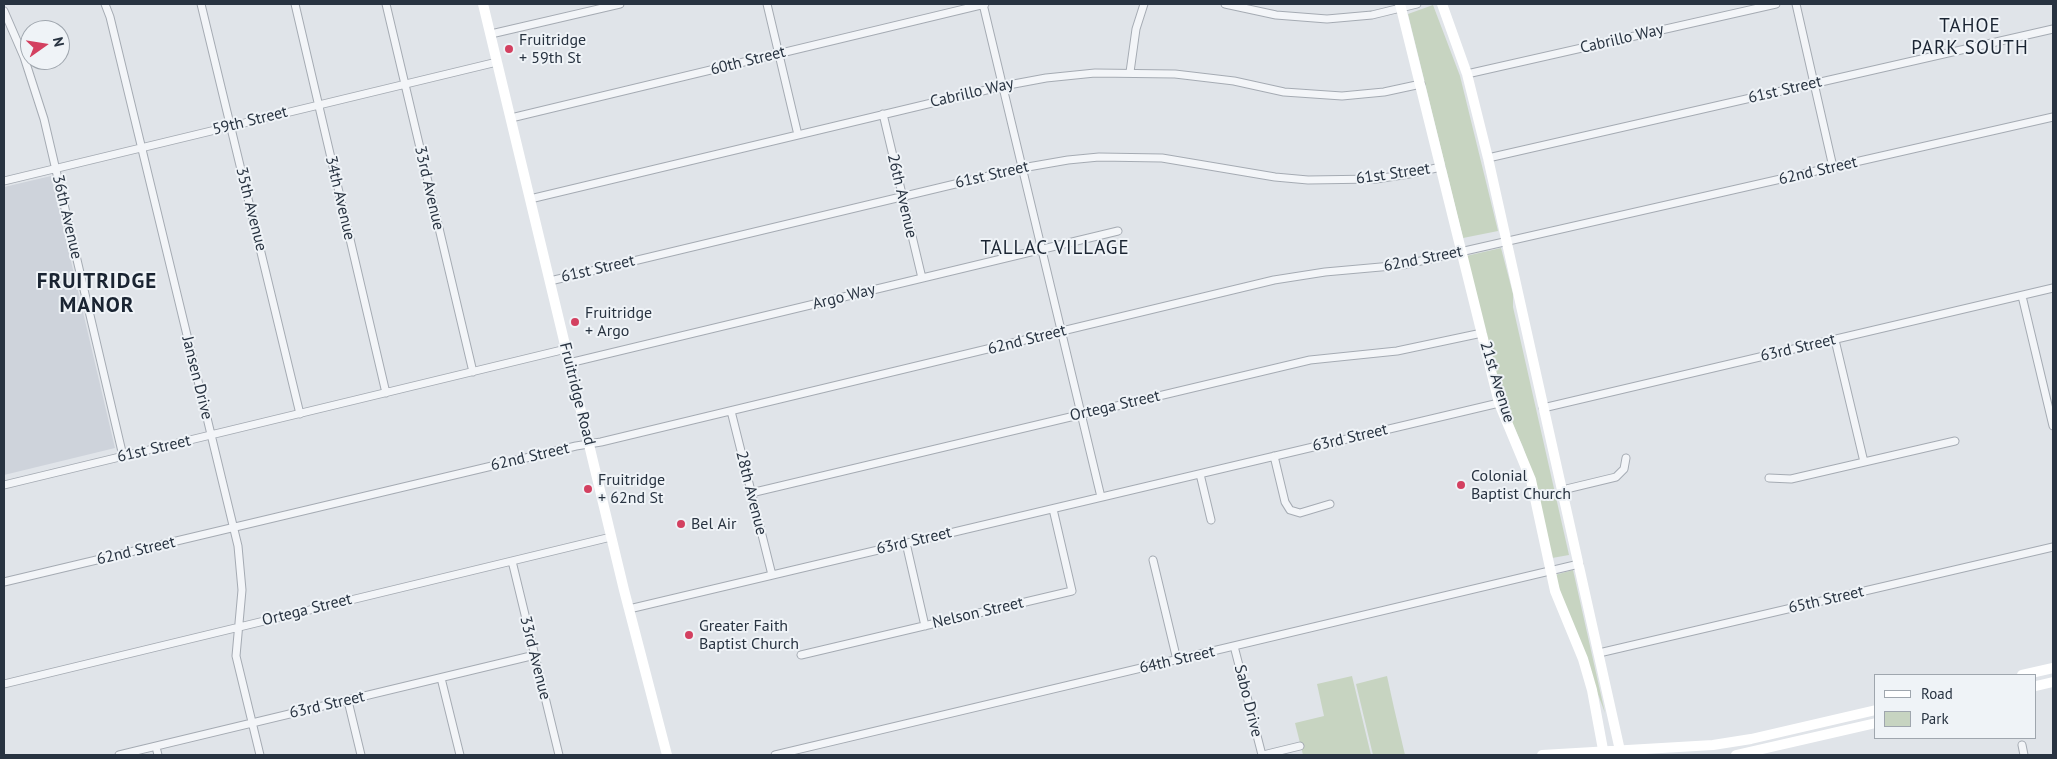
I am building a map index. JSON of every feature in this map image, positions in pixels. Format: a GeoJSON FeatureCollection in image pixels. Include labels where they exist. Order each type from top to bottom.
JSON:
{"type":"FeatureCollection","features":[{"type":"Feature","properties":{"kind":"street","name":"Jansen Drive"},"geometry":{"type":"LineString","coordinates":[[105,4],[142,147],[233,528],[241,577],[236,656],[260,755]]}},
{"type":"Feature","properties":{"kind":"street","name":"35th Avenue"},"geometry":{"type":"LineString","coordinates":[[201,4],[300,414]]}},
{"type":"Feature","properties":{"kind":"street","name":"34th Avenue"},"geometry":{"type":"LineString","coordinates":[[295,4],[386,393]]}},
{"type":"Feature","properties":{"kind":"street","name":"33rd Avenue"},"geometry":{"type":"LineString","coordinates":[[386,4],[473,372]]}},
{"type":"Feature","properties":{"kind":"street","name":"Fruitridge Road"},"geometry":{"type":"LineString","coordinates":[[483,4],[628,609],[667,755]]}},
{"type":"Feature","properties":{"kind":"street"},"geometry":{"type":"LineString","coordinates":[[491,34],[620,4]]}},
{"type":"Feature","properties":{"kind":"street"},"geometry":{"type":"LineString","coordinates":[[767,4],[798,135]]}},
{"type":"Feature","properties":{"kind":"street"},"geometry":{"type":"LineString","coordinates":[[984,4],[1101,497]]}},
{"type":"Feature","properties":{"kind":"street","name":"60th Street"},"geometry":{"type":"LineString","coordinates":[[511,118],[984,4]]}},
{"type":"Feature","properties":{"kind":"street"},"geometry":{"type":"LineString","coordinates":[[1130,72],[1136,29],[1144,4]]}},
{"type":"Feature","properties":{"kind":"street"},"geometry":{"type":"LineString","coordinates":[[1225,4],[1248,10],[1299,18],[1349,18],[1417,4]]}},
{"type":"Feature","properties":{"kind":"street"},"geometry":{"type":"LineString","coordinates":[[1442,4],[1467,74],[1488,158],[1620,753]]}},
{"type":"Feature","properties":{"kind":"street","name":"Cabrillo Way"},"geometry":{"type":"LineString","coordinates":[[1467,74],[1776,4]]}},
{"type":"Feature","properties":{"kind":"street"},"geometry":{"type":"LineString","coordinates":[[1796,4],[1833,167]]}},
{"type":"Feature","properties":{"kind":"street","name":"21st Avenue"},"geometry":{"type":"LineString","coordinates":[[1401,6],[1422,84],[1500,403],[1531,480],[1550,571],[1563,613],[1583,659],[1592,690],[1603,753]]}},
{"type":"Feature","properties":{"kind":"street","name":"36th Avenue"},"geometry":{"type":"LineString","coordinates":[[4,11],[34,84],[56,168],[123,456]]}},
{"type":"Feature","properties":{"kind":"street","name":"61st Street"},"geometry":{"type":"LineString","coordinates":[[1488,158],[2053,29]]}},
{"type":"Feature","properties":{"kind":"street","name":"59th Street"},"geometry":{"type":"LineString","coordinates":[[4,181],[497,62]]}},
{"type":"Feature","properties":{"kind":"street","name":"Cabrillo Way"},"geometry":{"type":"LineString","coordinates":[[530,199],[1003,86],[1075,74],[1130,72],[1204,77],[1284,92],[1321,96],[1363,95],[1422,84]]}},
{"type":"Feature","properties":{"kind":"street","name":"26th Avenue"},"geometry":{"type":"LineString","coordinates":[[883,114],[922,278]]}},
{"type":"Feature","properties":{"kind":"street","name":"62nd Street"},"geometry":{"type":"LineString","coordinates":[[4,582],[1298,275],[1403,265],[2053,117]]}},
{"type":"Feature","properties":{"kind":"street","name":"61st Street"},"geometry":{"type":"LineString","coordinates":[[550,281],[902,196],[1022,168],[1068,160],[1131,156],[1194,162],[1274,177],[1342,180],[1410,174],[1441,167]]}},
{"type":"Feature","properties":{"kind":"street","name":"Argo Way"},"geometry":{"type":"LineString","coordinates":[[569,363],[1118,231]]}},
{"type":"Feature","properties":{"kind":"street","name":"63rd Street"},"geometry":{"type":"LineString","coordinates":[[1543,408],[2053,288]]}},
{"type":"Feature","properties":{"kind":"street"},"geometry":{"type":"LineString","coordinates":[[2022,296],[2053,426]]}},
{"type":"Feature","properties":{"kind":"street","name":"Ortega Street"},"geometry":{"type":"LineString","coordinates":[[751,493],[1310,360],[1397,351],[1482,333]]}},
{"type":"Feature","properties":{"kind":"street"},"geometry":{"type":"LineString","coordinates":[[1835,340],[1864,462]]}},
{"type":"Feature","properties":{"kind":"street","name":"61st Street"},"geometry":{"type":"LineString","coordinates":[[4,485],[566,349]]}},
{"type":"Feature","properties":{"kind":"street","name":"63rd Street"},"geometry":{"type":"LineString","coordinates":[[628,609],[1500,403]]}},
{"type":"Feature","properties":{"kind":"street","name":"28th Avenue"},"geometry":{"type":"LineString","coordinates":[[731,411],[772,575]]}},
{"type":"Feature","properties":{"kind":"street"},"geometry":{"type":"LineString","coordinates":[[1769,478],[1791,479],[1955,441]]}},
{"type":"Feature","properties":{"kind":"street"},"geometry":{"type":"LineString","coordinates":[[1274,456],[1285,502],[1290,510],[1300,513],[1330,504]]}},
{"type":"Feature","properties":{"kind":"street"},"geometry":{"type":"LineString","coordinates":[[1562,490],[1616,477],[1624,469],[1626,458]]}},
{"type":"Feature","properties":{"kind":"street"},"geometry":{"type":"LineString","coordinates":[[1200,474],[1211,520]]}},
{"type":"Feature","properties":{"kind":"street","name":"Nelson Street"},"geometry":{"type":"LineString","coordinates":[[801,655],[1072,591],[1053,508]]}},
{"type":"Feature","properties":{"kind":"street","name":"Ortega Street"},"geometry":{"type":"LineString","coordinates":[[4,684],[611,536]]}},
{"type":"Feature","properties":{"kind":"street"},"geometry":{"type":"LineString","coordinates":[[906,543],[925,626]]}},
{"type":"Feature","properties":{"kind":"street","name":"65th Street"},"geometry":{"type":"LineString","coordinates":[[1599,652],[2053,547]]}},
{"type":"Feature","properties":{"kind":"street"},"geometry":{"type":"LineString","coordinates":[[1153,560],[1177,660]]}},
{"type":"Feature","properties":{"kind":"street","name":"33rd Avenue"},"geometry":{"type":"LineString","coordinates":[[512,561],[559,755]]}},
{"type":"Feature","properties":{"kind":"street","name":"64th Street"},"geometry":{"type":"LineString","coordinates":[[775,755],[1578,564]]}},
{"type":"Feature","properties":{"kind":"street","name":"Sabo Drive"},"geometry":{"type":"LineString","coordinates":[[1234,646],[1262,755]]}},
{"type":"Feature","properties":{"kind":"street","name":"63rd Street"},"geometry":{"type":"LineString","coordinates":[[119,755],[535,655]]}},
{"type":"Feature","properties":{"kind":"street"},"geometry":{"type":"LineString","coordinates":[[2026,674],[2053,668]]}},
{"type":"Feature","properties":{"kind":"street"},"geometry":{"type":"LineString","coordinates":[[441,678],[460,755]]}},
{"type":"Feature","properties":{"kind":"street"},"geometry":{"type":"LineString","coordinates":[[2037,686],[2053,682]]}},
{"type":"Feature","properties":{"kind":"street"},"geometry":{"type":"LineString","coordinates":[[348,701],[361,755]]}},
{"type":"Feature","properties":{"kind":"street"},"geometry":{"type":"LineString","coordinates":[[1542,755],[1620,753],[1713,745],[1752,739],[1874,710]]}},
{"type":"Feature","properties":{"kind":"street"},"geometry":{"type":"LineString","coordinates":[[1736,755],[1874,723]]}},
{"type":"Feature","properties":{"kind":"street"},"geometry":{"type":"LineString","coordinates":[[2022,745],[2024,755]]}},
{"type":"Feature","properties":{"kind":"street"},"geometry":{"type":"LineString","coordinates":[[1262,755],[1300,746]]}},
{"type":"Feature","properties":{"kind":"street"},"geometry":{"type":"LineString","coordinates":[[156,747],[158,755]]}},
{"type":"Feature","properties":{"kind":"shaded area"},"geometry":{"type":"Polygon","coordinates":[[[51,176],[115,448],[4,475],[4,187],[51,176]]]}},
{"type":"Feature","properties":{"kind":"green space"},"geometry":{"type":"Polygon","coordinates":[[[1433,5],[1460,76],[1498,231],[1463,238],[1408,14],[1433,5]]]}},
{"type":"Feature","properties":{"kind":"green space"},"geometry":{"type":"Polygon","coordinates":[[[1501,248],[1513,294],[1513,307],[1569,555],[1552,558],[1534,480],[1523,447],[1503,402],[1466,256],[1501,248]]]}},
{"type":"Feature","properties":{"kind":"green space"},"geometry":{"type":"Polygon","coordinates":[[[1573,570],[1605,713],[1555,575],[1573,570]]]}},
{"type":"Feature","properties":{"kind":"green space"},"geometry":{"type":"Polygon","coordinates":[[[1352,676],[1371,755],[1303,755],[1295,723],[1324,716],[1317,684],[1352,676]]]}},
{"type":"Feature","properties":{"kind":"green space"},"geometry":{"type":"Polygon","coordinates":[[[1387,676],[1405,755],[1373,755],[1356,684],[1387,676]]]}},
{"type":"Feature","properties":{"kind":"place","name":"Fruitridge + 59th St"},"geometry":{"type":"Point","coordinates":[509,49]}},
{"type":"Feature","properties":{"kind":"place","name":"Fruitridge + Argo"},"geometry":{"type":"Point","coordinates":[575,322]}},
{"type":"Feature","properties":{"kind":"place","name":"Colonial Baptist Church"},"geometry":{"type":"Point","coordinates":[1461,485]}},
{"type":"Feature","properties":{"kind":"place","name":"Fruitridge + 62nd St"},"geometry":{"type":"Point","coordinates":[588,489]}},
{"type":"Feature","properties":{"kind":"place","name":"Bel Air"},"geometry":{"type":"Point","coordinates":[681,524]}},
{"type":"Feature","properties":{"kind":"place","name":"Greater Faith Baptist Church"},"geometry":{"type":"Point","coordinates":[689,635]}},
{"type":"Feature","properties":{"kind":"district","name":"TAHOE PARK SOUTH"},"geometry":{"type":"Point","coordinates":[1970,38]}},
{"type":"Feature","properties":{"kind":"district","name":"TALLAC VILLAGE"},"geometry":{"type":"Point","coordinates":[1055,249]}},
{"type":"Feature","properties":{"kind":"district","name":"FRUITRIDGE MANOR"},"geometry":{"type":"Point","coordinates":[97,294]}}]}
